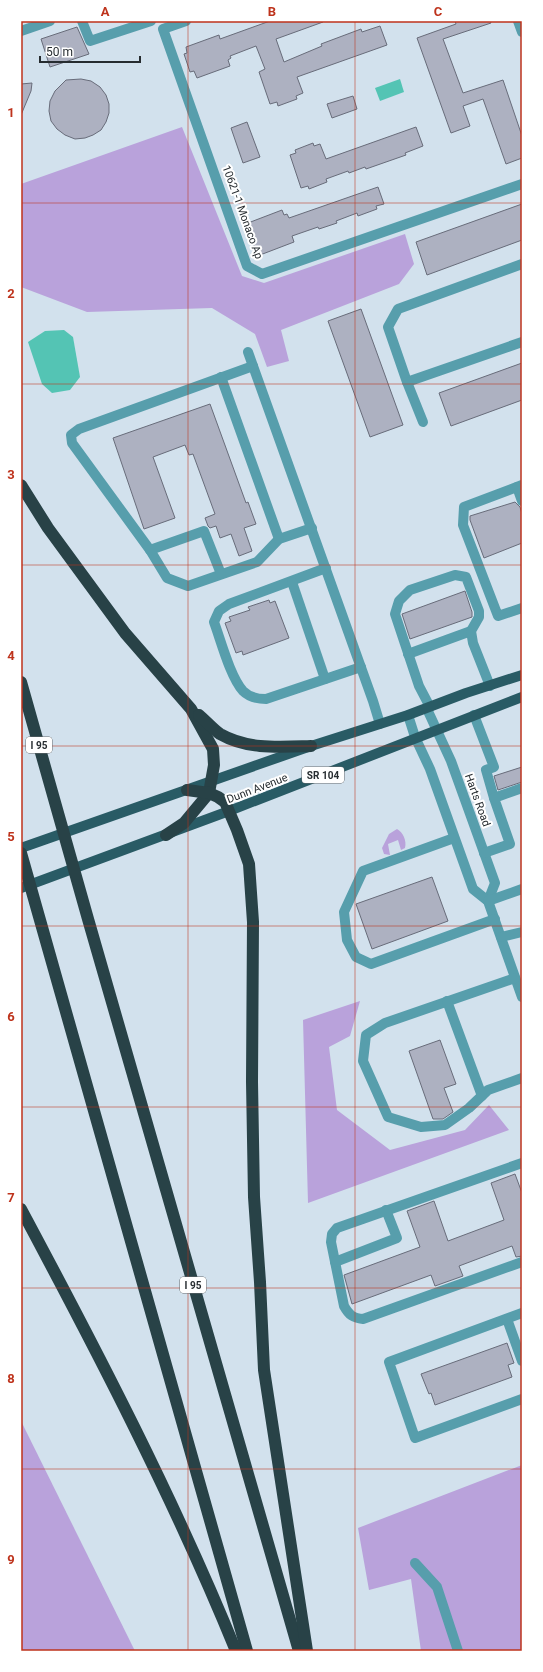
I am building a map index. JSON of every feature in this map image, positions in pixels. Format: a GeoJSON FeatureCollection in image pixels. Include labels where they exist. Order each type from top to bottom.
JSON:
{"type":"FeatureCollection","features":[{"type":"Feature","properties":{"kind":"highway"},"geometry":{"type":"LineString","coordinates":[[21,485],[48,528],[125,633],[192,709],[220,734],[252,745],[270,748],[311,746]]}},
{"type":"Feature","properties":{"kind":"highway","name":"I 95"},"geometry":{"type":"LineString","coordinates":[[21,682],[299,1651]]}},
{"type":"Feature","properties":{"kind":"highway"},"geometry":{"type":"LineString","coordinates":[[166,835],[184,822],[210,787],[214,765],[213,749],[192,709]]}},
{"type":"Feature","properties":{"kind":"highway"},"geometry":{"type":"LineString","coordinates":[[187,790],[210,787]]}},
{"type":"Feature","properties":{"kind":"highway"},"geometry":{"type":"LineString","coordinates":[[210,787],[218,797],[225,802],[249,864],[252,894],[252,1082],[254,1174],[264,1370],[307,1651]]}},
{"type":"Feature","properties":{"kind":"highway"},"geometry":{"type":"LineString","coordinates":[[21,853],[247,1651]]}},
{"type":"Feature","properties":{"kind":"highway"},"geometry":{"type":"LineString","coordinates":[[21,1209],[90,1338],[154,1467],[236,1651]]}},
{"type":"Feature","properties":{"kind":"main road","name":"Dunn Avenue"},"geometry":{"type":"LineString","coordinates":[[210,787],[311,746],[408,715],[522,675]]}},
{"type":"Feature","properties":{"kind":"main road","name":"Dunn Avenue"},"geometry":{"type":"LineString","coordinates":[[21,888],[229,811],[385,751],[415,737],[521,699]]}},
{"type":"Feature","properties":{"kind":"main road"},"geometry":{"type":"LineString","coordinates":[[21,848],[187,790]]}},
{"type":"Feature","properties":{"kind":"street"},"geometry":{"type":"LineString","coordinates":[[21,31],[50,21]]}},
{"type":"Feature","properties":{"kind":"street"},"geometry":{"type":"LineString","coordinates":[[82,21],[90,41],[151,21]]}},
{"type":"Feature","properties":{"kind":"street","name":"10621-1 Monaco Ap"},"geometry":{"type":"LineString","coordinates":[[186,21],[162,25],[248,266],[262,274],[522,184]]}},
{"type":"Feature","properties":{"kind":"street"},"geometry":{"type":"LineString","coordinates":[[518,21],[522,32]]}},
{"type":"Feature","properties":{"kind":"street"},"geometry":{"type":"LineString","coordinates":[[423,422],[388,327],[398,309],[522,264]]}},
{"type":"Feature","properties":{"kind":"street"},"geometry":{"type":"LineString","coordinates":[[407,382],[522,342]]}},
{"type":"Feature","properties":{"kind":"street"},"geometry":{"type":"LineString","coordinates":[[248,352],[374,701],[380,724]]}},
{"type":"Feature","properties":{"kind":"street"},"geometry":{"type":"LineString","coordinates":[[253,366],[78,429],[71,435],[72,443],[150,550],[167,578],[188,586],[257,562],[279,539],[312,528]]}},
{"type":"Feature","properties":{"kind":"street"},"geometry":{"type":"LineString","coordinates":[[221,377],[279,539]]}},
{"type":"Feature","properties":{"kind":"street"},"geometry":{"type":"LineString","coordinates":[[522,501],[520,486],[464,507],[464,525],[498,616],[522,608]]}},
{"type":"Feature","properties":{"kind":"street"},"geometry":{"type":"LineString","coordinates":[[150,550],[204,531],[221,574]]}},
{"type":"Feature","properties":{"kind":"street"},"geometry":{"type":"LineString","coordinates":[[326,568],[292,582],[229,604],[219,611],[214,622],[232,671],[243,691],[255,699],[266,699],[361,667]]}},
{"type":"Feature","properties":{"kind":"street"},"geometry":{"type":"LineString","coordinates":[[471,631],[408,654],[395,614],[399,601],[410,590],[455,575],[466,578],[479,610],[479,617],[471,631],[473,644],[490,686]]}},
{"type":"Feature","properties":{"kind":"street"},"geometry":{"type":"LineString","coordinates":[[292,582],[325,679]]}},
{"type":"Feature","properties":{"kind":"street","name":"Harts Road"},"geometry":{"type":"LineString","coordinates":[[408,654],[419,686],[451,761],[495,883],[488,901]]}},
{"type":"Feature","properties":{"kind":"street"},"geometry":{"type":"LineString","coordinates":[[408,715],[415,737],[430,769],[473,889],[488,901],[501,937],[517,970],[522,995]]}},
{"type":"Feature","properties":{"kind":"street"},"geometry":{"type":"LineString","coordinates":[[474,715],[494,767],[486,770],[510,844],[484,853]]}},
{"type":"Feature","properties":{"kind":"street"},"geometry":{"type":"LineString","coordinates":[[494,798],[522,788]]}},
{"type":"Feature","properties":{"kind":"street"},"geometry":{"type":"LineString","coordinates":[[454,838],[363,871],[344,912],[347,940],[356,957],[371,964],[495,919]]}},
{"type":"Feature","properties":{"kind":"street"},"geometry":{"type":"LineString","coordinates":[[488,901],[522,888]]}},
{"type":"Feature","properties":{"kind":"street"},"geometry":{"type":"LineString","coordinates":[[501,937],[522,932]]}},
{"type":"Feature","properties":{"kind":"street"},"geometry":{"type":"LineString","coordinates":[[517,970],[447,1001],[385,1023],[366,1035],[363,1061],[388,1118],[421,1127],[445,1125],[469,1108],[488,1090],[522,1078]]}},
{"type":"Feature","properties":{"kind":"street"},"geometry":{"type":"LineString","coordinates":[[447,1001],[482,1096]]}},
{"type":"Feature","properties":{"kind":"street"},"geometry":{"type":"LineString","coordinates":[[522,1163],[337,1228],[332,1234],[330,1242],[344,1306],[348,1313],[354,1318],[363,1319],[522,1262]]}},
{"type":"Feature","properties":{"kind":"street"},"geometry":{"type":"LineString","coordinates":[[335,1262],[397,1238],[386,1210]]}},
{"type":"Feature","properties":{"kind":"street"},"geometry":{"type":"LineString","coordinates":[[522,1313],[389,1362],[415,1438],[522,1399]]}},
{"type":"Feature","properties":{"kind":"street"},"geometry":{"type":"LineString","coordinates":[[507,1319],[522,1361]]}},
{"type":"Feature","properties":{"kind":"street"},"geometry":{"type":"LineString","coordinates":[[415,1563],[437,1587],[458,1651]]}},
{"type":"Feature","properties":{"kind":"shaded area"},"geometry":{"type":"Polygon","coordinates":[[[400,79],[404,92],[380,101],[375,88],[400,79]]]}},
{"type":"Feature","properties":{"kind":"shaded area"},"geometry":{"type":"Polygon","coordinates":[[[182,127],[242,276],[264,283],[405,234],[414,264],[399,284],[281,330],[289,361],[267,367],[255,334],[212,308],[87,312],[21,287],[21,184],[182,127]]]}},
{"type":"Feature","properties":{"kind":"shaded area"},"geometry":{"type":"Polygon","coordinates":[[[64,330],[73,337],[80,377],[70,390],[52,393],[42,384],[28,342],[45,331],[64,330]]]}},
{"type":"Feature","properties":{"kind":"shaded area"},"geometry":{"type":"Polygon","coordinates":[[[397,829],[404,837],[405,848],[401,850],[398,840],[388,844],[390,855],[384,854],[382,848],[389,834],[397,829]]]}},
{"type":"Feature","properties":{"kind":"shaded area"},"geometry":{"type":"Polygon","coordinates":[[[360,1001],[350,1036],[329,1047],[337,1110],[390,1150],[465,1130],[489,1105],[509,1130],[308,1203],[303,1020],[360,1001]]]}},
{"type":"Feature","properties":{"kind":"shaded area"},"geometry":{"type":"Polygon","coordinates":[[[21,1421],[135,1651],[21,1651],[21,1421]]]}},
{"type":"Feature","properties":{"kind":"shaded area"},"geometry":{"type":"Polygon","coordinates":[[[522,1465],[522,1651],[421,1651],[411,1579],[369,1590],[358,1528],[522,1465]]]}},
{"type":"Feature","properties":{"kind":"building"},"geometry":{"type":"Polygon","coordinates":[[[270,21],[323,21],[276,39],[284,62],[322,46],[321,44],[361,29],[362,32],[380,26],[387,45],[297,77],[303,93],[296,96],[297,99],[278,106],[277,102],[270,104],[259,72],[265,69],[256,46],[230,56],[231,58],[228,60],[230,66],[197,78],[194,71],[190,72],[184,54],[187,53],[186,47],[219,35],[220,39],[270,21]]]}},
{"type":"Feature","properties":{"kind":"building"},"geometry":{"type":"Polygon","coordinates":[[[455,21],[490,21],[491,23],[443,39],[463,93],[503,80],[522,136],[522,158],[506,164],[483,99],[463,106],[470,126],[451,133],[417,38],[456,24],[455,21]]]}},
{"type":"Feature","properties":{"kind":"building"},"geometry":{"type":"Polygon","coordinates":[[[77,27],[89,54],[50,67],[41,39],[77,27]]]}},
{"type":"Feature","properties":{"kind":"building"},"geometry":{"type":"Polygon","coordinates":[[[81,79],[91,81],[100,87],[106,95],[109,104],[109,113],[101,130],[85,138],[75,139],[65,135],[57,129],[51,121],[49,111],[50,101],[55,91],[66,80],[81,79]]]}},
{"type":"Feature","properties":{"kind":"building"},"geometry":{"type":"Polygon","coordinates":[[[32,83],[31,91],[21,115],[21,84],[32,83]]]}},
{"type":"Feature","properties":{"kind":"building"},"geometry":{"type":"Polygon","coordinates":[[[353,96],[357,109],[332,118],[327,104],[353,96]]]}},
{"type":"Feature","properties":{"kind":"building"},"geometry":{"type":"Polygon","coordinates":[[[247,122],[260,157],[243,163],[231,128],[247,122]]]}},
{"type":"Feature","properties":{"kind":"building"},"geometry":{"type":"Polygon","coordinates":[[[416,127],[423,146],[405,153],[406,155],[366,169],[365,167],[349,173],[348,171],[326,179],[327,182],[309,189],[308,186],[301,188],[290,155],[296,153],[295,150],[313,143],[314,146],[320,144],[326,159],[416,127]]]}},
{"type":"Feature","properties":{"kind":"building"},"geometry":{"type":"Polygon","coordinates":[[[378,187],[384,204],[376,206],[377,209],[358,216],[357,213],[336,221],[337,223],[319,229],[318,227],[292,236],[294,242],[260,255],[257,247],[255,248],[247,228],[250,227],[248,223],[282,210],[284,215],[287,214],[289,218],[378,187]]]}},
{"type":"Feature","properties":{"kind":"building"},"geometry":{"type":"Polygon","coordinates":[[[522,204],[522,240],[427,275],[416,242],[522,204]]]}},
{"type":"Feature","properties":{"kind":"building"},"geometry":{"type":"Polygon","coordinates":[[[361,309],[403,425],[370,437],[328,321],[361,309]]]}},
{"type":"Feature","properties":{"kind":"building"},"geometry":{"type":"Polygon","coordinates":[[[522,363],[522,400],[451,426],[439,393],[522,363]]]}},
{"type":"Feature","properties":{"kind":"building"},"geometry":{"type":"Polygon","coordinates":[[[210,404],[246,503],[248,502],[256,524],[244,528],[252,551],[239,556],[231,534],[220,538],[216,526],[210,528],[208,526],[205,518],[215,514],[193,454],[189,455],[185,445],[153,457],[175,518],[144,529],[113,438],[210,404]]]}},
{"type":"Feature","properties":{"kind":"building"},"geometry":{"type":"Polygon","coordinates":[[[515,502],[520,507],[522,514],[522,543],[484,558],[470,520],[470,516],[515,502]]]}},
{"type":"Feature","properties":{"kind":"building"},"geometry":{"type":"Polygon","coordinates":[[[465,591],[472,612],[472,617],[410,639],[402,614],[465,591]]]}},
{"type":"Feature","properties":{"kind":"building"},"geometry":{"type":"Polygon","coordinates":[[[269,600],[270,603],[275,601],[289,638],[243,655],[242,651],[236,653],[225,623],[231,621],[229,617],[250,610],[248,607],[269,600]]]}},
{"type":"Feature","properties":{"kind":"building"},"geometry":{"type":"Polygon","coordinates":[[[522,767],[522,782],[498,790],[494,776],[522,767]]]}},
{"type":"Feature","properties":{"kind":"building"},"geometry":{"type":"Polygon","coordinates":[[[432,877],[448,921],[372,949],[356,904],[432,877]]]}},
{"type":"Feature","properties":{"kind":"building"},"geometry":{"type":"Polygon","coordinates":[[[440,1040],[456,1084],[444,1088],[453,1112],[443,1119],[433,1119],[409,1051],[440,1040]]]}},
{"type":"Feature","properties":{"kind":"building"},"geometry":{"type":"Polygon","coordinates":[[[515,1174],[522,1193],[522,1256],[516,1257],[512,1246],[459,1266],[463,1276],[435,1286],[431,1275],[352,1304],[344,1275],[420,1247],[407,1211],[434,1201],[448,1241],[504,1220],[491,1183],[515,1174]]]}},
{"type":"Feature","properties":{"kind":"building"},"geometry":{"type":"Polygon","coordinates":[[[507,1343],[514,1363],[508,1365],[512,1377],[435,1405],[431,1393],[429,1394],[421,1374],[507,1343]]]}}]}
